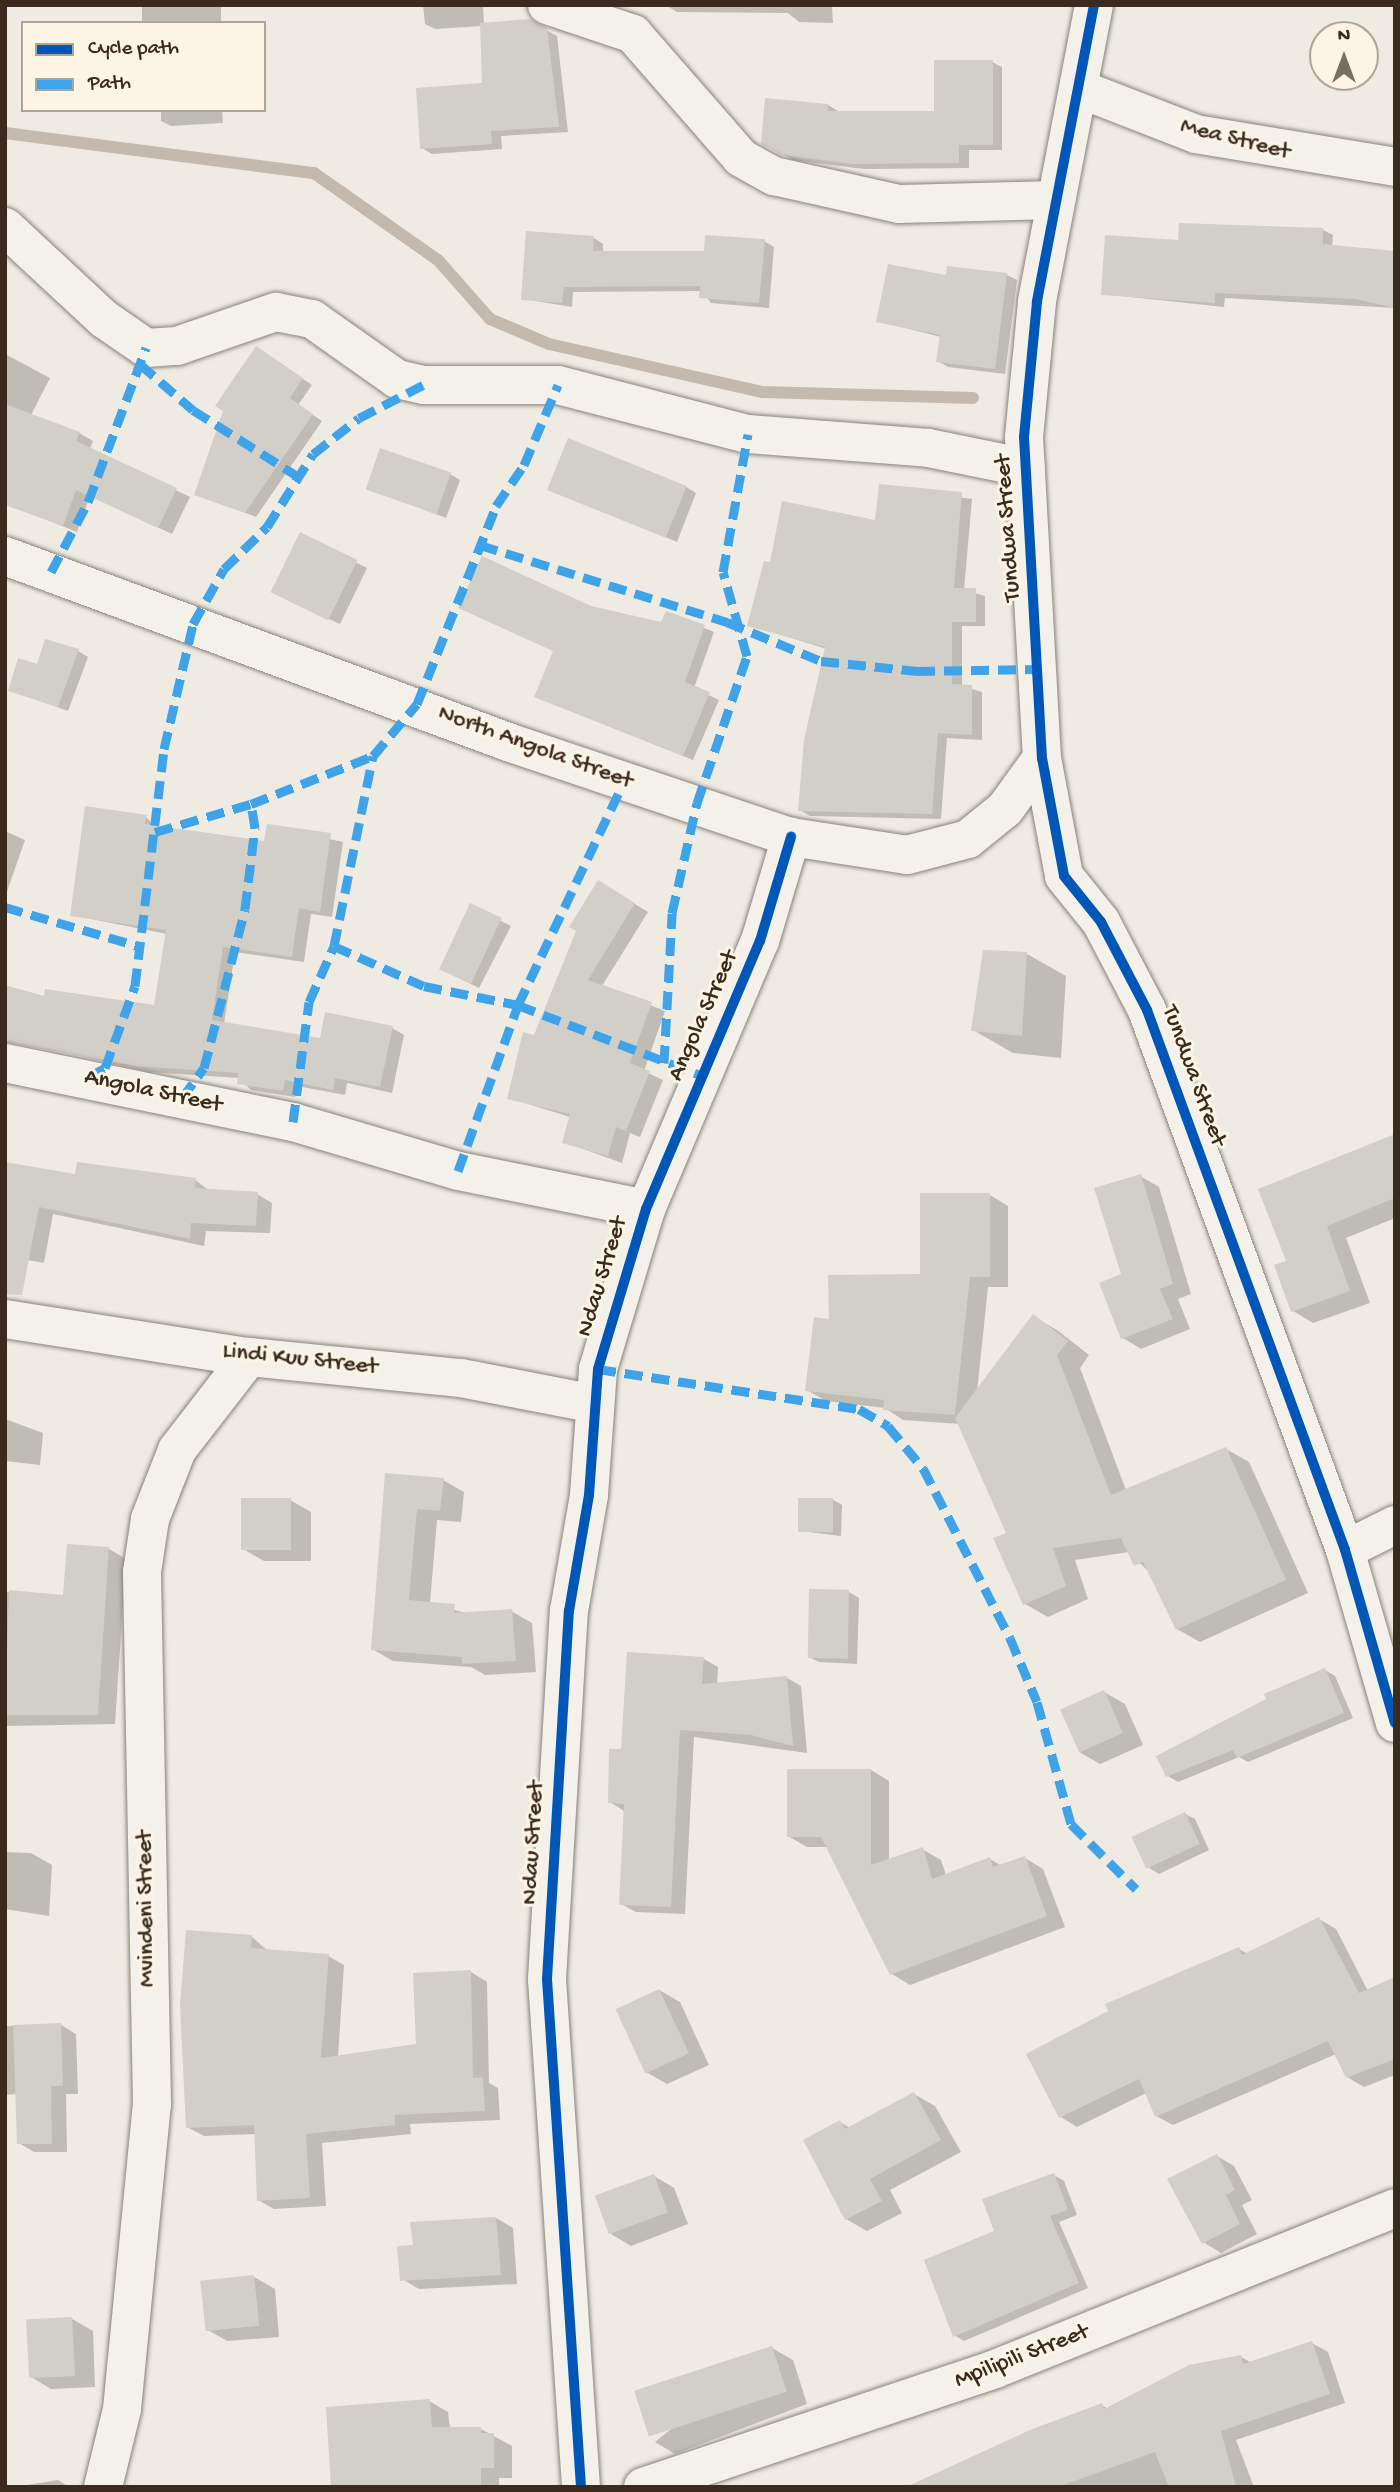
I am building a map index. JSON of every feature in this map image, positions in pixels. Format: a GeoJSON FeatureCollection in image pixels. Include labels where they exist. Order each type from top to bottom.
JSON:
{"type":"FeatureCollection","features":[{"type":"Feature","properties":{"kind":"street"},"geometry":{"type":"LineString","coordinates":[[547,5],[633,34],[702,118],[741,158],[774,176],[899,204],[1056,200]]}},
{"type":"Feature","properties":{"kind":"street","name":"Tundwa Street"},"geometry":{"type":"LineString","coordinates":[[1094,5],[1037,302],[1025,452],[1042,758],[1063,876],[1101,922],[1147,1010],[1345,1550],[1395,1723]]}},
{"type":"Feature","properties":{"kind":"street","name":"Mea Street"},"geometry":{"type":"LineString","coordinates":[[1080,89],[1196,134],[1395,167]]}},
{"type":"Feature","properties":{"kind":"street"},"geometry":{"type":"LineString","coordinates":[[5,227],[104,319],[146,348],[177,346],[276,312],[312,319],[351,341],[397,379],[558,384],[748,435],[1025,452]]}},
{"type":"Feature","properties":{"kind":"street","name":"North Angola Street"},"geometry":{"type":"LineString","coordinates":[[5,556],[508,742],[791,837],[907,855],[968,839],[1005,809],[1042,758]]}},
{"type":"Feature","properties":{"kind":"street","name":"Angola Street"},"geometry":{"type":"LineString","coordinates":[[5,1063],[293,1122],[458,1171],[646,1209],[760,941],[791,837]]}},
{"type":"Feature","properties":{"kind":"street","name":"Ndau Street"},"geometry":{"type":"LineString","coordinates":[[581,2487],[547,1979],[569,1611],[583,1539],[595,1404],[610,1314],[646,1209]]}},
{"type":"Feature","properties":{"kind":"street","name":"Lindi Kuu Street"},"geometry":{"type":"LineString","coordinates":[[5,1320],[249,1357],[461,1378],[595,1404]]}},
{"type":"Feature","properties":{"kind":"street","name":"Mvindeni Street"},"geometry":{"type":"LineString","coordinates":[[103,2487],[122,2409],[152,2104],[142,1572],[150,1519],[177,1450],[249,1357]]}},
{"type":"Feature","properties":{"kind":"street"},"geometry":{"type":"LineString","coordinates":[[1345,1550],[1395,1525]]}},
{"type":"Feature","properties":{"kind":"street","name":"Mpilipili Street"},"geometry":{"type":"LineString","coordinates":[[643,2487],[996,2369],[1395,2208]]}},
{"type":"Feature","properties":{"kind":"building"},"geometry":{"type":"Polygon","coordinates":[[[531,19],[547,28],[559,127],[491,131],[492,144],[420,149],[416,88],[482,83],[480,23],[531,19]]]}},
{"type":"Feature","properties":{"kind":"building"},"geometry":{"type":"Polygon","coordinates":[[[934,60],[993,60],[993,145],[959,145],[959,163],[853,164],[782,155],[761,144],[765,98],[828,104],[828,111],[934,111],[934,60]]]}},
{"type":"Feature","properties":{"kind":"building"},"geometry":{"type":"Polygon","coordinates":[[[1179,223],[1323,228],[1323,244],[1395,251],[1395,308],[1355,299],[1215,293],[1215,303],[1101,295],[1105,235],[1178,240],[1179,223]]]}},
{"type":"Feature","properties":{"kind":"building"},"geometry":{"type":"Polygon","coordinates":[[[526,231],[594,236],[593,251],[704,251],[705,235],[765,239],[759,303],[699,298],[700,286],[564,287],[562,303],[521,300],[526,231]]]}},
{"type":"Feature","properties":{"kind":"building"},"geometry":{"type":"Polygon","coordinates":[[[888,264],[946,275],[947,266],[1007,273],[995,369],[936,362],[940,335],[876,322],[888,264]]]}},
{"type":"Feature","properties":{"kind":"building"},"geometry":{"type":"Polygon","coordinates":[[[256,346],[303,378],[290,398],[313,414],[245,513],[194,495],[223,411],[215,406],[256,346]]]}},
{"type":"Feature","properties":{"kind":"building"},"geometry":{"type":"Polygon","coordinates":[[[5,404],[80,432],[76,441],[177,488],[158,528],[76,490],[63,526],[5,505],[5,404]]]}},
{"type":"Feature","properties":{"kind":"building"},"geometry":{"type":"Polygon","coordinates":[[[568,438],[687,486],[666,538],[547,490],[568,438]]]}},
{"type":"Feature","properties":{"kind":"building"},"geometry":{"type":"Polygon","coordinates":[[[380,448],[451,472],[437,514],[366,490],[380,448]]]}},
{"type":"Feature","properties":{"kind":"building"},"geometry":{"type":"Polygon","coordinates":[[[879,484],[962,492],[954,588],[976,588],[976,622],[952,622],[952,684],[972,685],[972,735],[938,733],[932,814],[798,811],[804,740],[825,647],[747,626],[764,561],[770,562],[782,501],[875,520],[879,484]]]}},
{"type":"Feature","properties":{"kind":"building"},"geometry":{"type":"Polygon","coordinates":[[[300,532],[358,560],[328,620],[271,592],[300,532]]]}},
{"type":"Feature","properties":{"kind":"building"},"geometry":{"type":"Polygon","coordinates":[[[482,556],[591,606],[661,622],[666,611],[705,625],[685,682],[710,692],[683,756],[534,697],[553,651],[458,608],[482,556]]]}},
{"type":"Feature","properties":{"kind":"building"},"geometry":{"type":"Polygon","coordinates":[[[45,639],[79,649],[58,707],[8,691],[18,658],[37,664],[45,639]]]}},
{"type":"Feature","properties":{"kind":"building"},"geometry":{"type":"Polygon","coordinates":[[[85,806],[147,815],[145,824],[264,841],[267,824],[331,833],[320,912],[299,908],[292,957],[223,947],[212,1020],[320,1038],[325,1012],[393,1026],[380,1087],[335,1078],[333,1090],[285,1080],[283,1091],[237,1084],[238,1073],[135,1066],[5,1042],[5,985],[44,996],[45,989],[154,1005],[166,930],[70,916],[85,806]]]}},
{"type":"Feature","properties":{"kind":"building"},"geometry":{"type":"Polygon","coordinates":[[[598,880],[635,903],[588,980],[652,1002],[630,1063],[650,1071],[626,1131],[616,1127],[608,1156],[562,1143],[570,1114],[507,1099],[523,1032],[534,1035],[576,931],[569,927],[598,880]]]}},
{"type":"Feature","properties":{"kind":"building"},"geometry":{"type":"Polygon","coordinates":[[[470,903],[502,918],[471,984],[439,969],[470,903]]]}},
{"type":"Feature","properties":{"kind":"building"},"geometry":{"type":"Polygon","coordinates":[[[983,950],[1027,952],[1022,1036],[971,1031],[983,950]]]}},
{"type":"Feature","properties":{"kind":"building"},"geometry":{"type":"Polygon","coordinates":[[[1395,1134],[1395,1198],[1327,1226],[1350,1291],[1291,1312],[1274,1265],[1286,1261],[1258,1189],[1395,1134]]]}},
{"type":"Feature","properties":{"kind":"building"},"geometry":{"type":"Polygon","coordinates":[[[5,1162],[75,1174],[77,1162],[196,1178],[195,1188],[258,1192],[256,1226],[191,1223],[190,1239],[39,1207],[22,1295],[5,1294],[5,1162]]]}},
{"type":"Feature","properties":{"kind":"building"},"geometry":{"type":"Polygon","coordinates":[[[1141,1174],[1173,1284],[1160,1289],[1173,1319],[1121,1339],[1099,1283],[1121,1274],[1094,1188],[1141,1174]]]}},
{"type":"Feature","properties":{"kind":"building"},"geometry":{"type":"Polygon","coordinates":[[[920,1193],[990,1193],[990,1277],[970,1277],[955,1415],[883,1410],[884,1400],[805,1391],[814,1317],[829,1319],[828,1275],[920,1274],[920,1193]]]}},
{"type":"Feature","properties":{"kind":"building"},"geometry":{"type":"Polygon","coordinates":[[[1033,1314],[1068,1341],[1057,1355],[1111,1495],[1226,1447],[1286,1580],[1176,1630],[1143,1562],[1134,1566],[1121,1538],[1053,1548],[1066,1586],[1023,1605],[993,1538],[1006,1533],[955,1418],[1033,1314]]]}},
{"type":"Feature","properties":{"kind":"building"},"geometry":{"type":"Polygon","coordinates":[[[385,1473],[444,1478],[440,1511],[417,1509],[409,1600],[455,1604],[454,1613],[512,1609],[516,1661],[462,1664],[462,1657],[371,1650],[385,1473]]]}},
{"type":"Feature","properties":{"kind":"building"},"geometry":{"type":"Polygon","coordinates":[[[241,1498],[291,1498],[291,1550],[241,1550],[241,1498]]]}},
{"type":"Feature","properties":{"kind":"building"},"geometry":{"type":"Polygon","coordinates":[[[798,1498],[833,1498],[833,1532],[798,1532],[798,1498]]]}},
{"type":"Feature","properties":{"kind":"building"},"geometry":{"type":"Polygon","coordinates":[[[67,1544],[109,1547],[98,1715],[5,1715],[9,1590],[63,1595],[67,1544]]]}},
{"type":"Feature","properties":{"kind":"building"},"geometry":{"type":"Polygon","coordinates":[[[809,1589],[849,1590],[848,1659],[808,1658],[809,1589]]]}},
{"type":"Feature","properties":{"kind":"building"},"geometry":{"type":"Polygon","coordinates":[[[627,1652],[704,1657],[702,1684],[787,1676],[793,1746],[751,1735],[680,1730],[671,1907],[619,1905],[624,1804],[608,1803],[609,1749],[621,1749],[627,1652]]]}},
{"type":"Feature","properties":{"kind":"building"},"geometry":{"type":"Polygon","coordinates":[[[1325,1668],[1344,1713],[1237,1758],[1233,1750],[1166,1777],[1156,1756],[1266,1699],[1264,1694],[1325,1668]]]}},
{"type":"Feature","properties":{"kind":"building"},"geometry":{"type":"Polygon","coordinates":[[[1104,1690],[1123,1733],[1079,1752],[1060,1710],[1104,1690]]]}},
{"type":"Feature","properties":{"kind":"building"},"geometry":{"type":"Polygon","coordinates":[[[787,1769],[871,1769],[871,1865],[923,1847],[932,1879],[990,1857],[993,1867],[1025,1856],[1047,1916],[890,1975],[821,1837],[787,1837],[787,1769]]]}},
{"type":"Feature","properties":{"kind":"building"},"geometry":{"type":"Polygon","coordinates":[[[1185,1812],[1200,1844],[1146,1869],[1132,1837],[1185,1812]]]}},
{"type":"Feature","properties":{"kind":"building"},"geometry":{"type":"Polygon","coordinates":[[[1319,1917],[1359,1993],[1395,1977],[1395,2059],[1346,2078],[1328,2041],[1155,2117],[1139,2079],[1059,2118],[1026,2054],[1108,2011],[1105,2004],[1239,1947],[1242,1955],[1319,1917]]]}},
{"type":"Feature","properties":{"kind":"building"},"geometry":{"type":"Polygon","coordinates":[[[186,1930],[252,1935],[251,1948],[329,1954],[321,2058],[416,2044],[413,1973],[471,1970],[473,2078],[483,2077],[485,2111],[395,2115],[395,2125],[306,2134],[310,2198],[257,2201],[254,2125],[186,2128],[180,2006],[186,1930]]]}},
{"type":"Feature","properties":{"kind":"building"},"geometry":{"type":"Polygon","coordinates":[[[659,1989],[689,2053],[646,2074],[615,2009],[659,1989]]]}},
{"type":"Feature","properties":{"kind":"building"},"geometry":{"type":"Polygon","coordinates":[[[61,2023],[63,2086],[51,2086],[52,2144],[17,2144],[13,2025],[61,2023]]]}},
{"type":"Feature","properties":{"kind":"building"},"geometry":{"type":"Polygon","coordinates":[[[914,2092],[941,2140],[870,2179],[882,2201],[845,2220],[803,2140],[840,2120],[845,2129],[914,2092]]]}},
{"type":"Feature","properties":{"kind":"building"},"geometry":{"type":"Polygon","coordinates":[[[1217,2154],[1235,2190],[1226,2195],[1240,2224],[1202,2244],[1167,2179],[1217,2154]]]}},
{"type":"Feature","properties":{"kind":"building"},"geometry":{"type":"Polygon","coordinates":[[[1054,2173],[1068,2210],[1050,2216],[1079,2283],[953,2337],[924,2260],[994,2231],[982,2199],[1054,2173]]]}},
{"type":"Feature","properties":{"kind":"building"},"geometry":{"type":"Polygon","coordinates":[[[654,2174],[668,2213],[609,2234],[595,2196],[654,2174]]]}},
{"type":"Feature","properties":{"kind":"building"},"geometry":{"type":"Polygon","coordinates":[[[496,2217],[501,2275],[400,2281],[397,2246],[413,2245],[410,2222],[496,2217]]]}},
{"type":"Feature","properties":{"kind":"building"},"geometry":{"type":"Polygon","coordinates":[[[254,2275],[259,2326],[206,2331],[200,2281],[254,2275]]]}},
{"type":"Feature","properties":{"kind":"building"},"geometry":{"type":"Polygon","coordinates":[[[72,2317],[75,2376],[29,2378],[26,2319],[72,2317]]]}},
{"type":"Feature","properties":{"kind":"building"},"geometry":{"type":"Polygon","coordinates":[[[1312,2341],[1330,2394],[1221,2431],[1236,2487],[1169,2487],[1155,2452],[1058,2487],[906,2487],[1030,2430],[1102,2403],[1104,2409],[1189,2365],[1241,2355],[1243,2364],[1312,2341]]]}},
{"type":"Feature","properties":{"kind":"building"},"geometry":{"type":"Polygon","coordinates":[[[772,2346],[787,2392],[649,2436],[634,2391],[772,2346]]]}},
{"type":"Feature","properties":{"kind":"building"},"geometry":{"type":"Polygon","coordinates":[[[430,2399],[432,2427],[481,2427],[481,2433],[494,2433],[494,2468],[481,2468],[481,2487],[331,2487],[326,2407],[430,2399]]]}},
{"type":"Feature","properties":{"kind":"waterway"},"geometry":{"type":"LineString","coordinates":[[5,133],[314,173],[438,260],[490,319],[549,344],[762,392],[973,398]]}},
{"type":"Feature","properties":{"kind":"marked path"},"geometry":{"type":"LineString","coordinates":[[51,572],[88,502],[146,348]]}},
{"type":"Feature","properties":{"kind":"marked path"},"geometry":{"type":"LineString","coordinates":[[140,364],[193,410],[296,475]]}},
{"type":"Feature","properties":{"kind":"marked path"},"geometry":{"type":"LineString","coordinates":[[88,1077],[105,1068],[135,986],[164,749],[193,624],[224,569],[267,527],[313,454],[359,418],[423,385]]}},
{"type":"Feature","properties":{"kind":"marked path"},"geometry":{"type":"LineString","coordinates":[[155,832],[251,804],[373,756],[417,704],[496,506],[524,465],[558,385]]}},
{"type":"Feature","properties":{"kind":"marked path"},"geometry":{"type":"LineString","coordinates":[[664,1063],[672,913],[697,803],[747,656],[723,572],[748,434]]}},
{"type":"Feature","properties":{"kind":"marked path"},"geometry":{"type":"LineString","coordinates":[[480,545],[727,622],[821,661],[917,671],[1037,669]]}},
{"type":"Feature","properties":{"kind":"marked path"},"geometry":{"type":"LineString","coordinates":[[293,1122],[309,1002],[334,946],[373,756]]}},
{"type":"Feature","properties":{"kind":"marked path"},"geometry":{"type":"LineString","coordinates":[[458,1171],[518,1005],[624,782]]}},
{"type":"Feature","properties":{"kind":"marked path"},"geometry":{"type":"LineString","coordinates":[[182,1098],[204,1068],[245,909],[255,828],[251,804]]}},
{"type":"Feature","properties":{"kind":"marked path"},"geometry":{"type":"LineString","coordinates":[[5,907],[142,947]]}},
{"type":"Feature","properties":{"kind":"marked path"},"geometry":{"type":"LineString","coordinates":[[334,946],[424,986],[518,1005],[700,1075]]}},
{"type":"Feature","properties":{"kind":"marked path"},"geometry":{"type":"LineString","coordinates":[[598,1369],[859,1409],[888,1426],[923,1468],[1010,1638],[1037,1702],[1071,1824],[1136,1889]]}},
{"type":"Feature","properties":{"kind":"cycle path"},"geometry":{"type":"LineString","coordinates":[[1094,5],[1037,302],[1024,437],[1042,758],[1064,876],[1101,922],[1147,1010],[1345,1550],[1395,1723]]}},
{"type":"Feature","properties":{"kind":"cycle path"},"geometry":{"type":"LineString","coordinates":[[581,2487],[547,1979],[569,1611],[589,1495],[598,1369],[646,1209],[760,941],[791,837]]}}]}
